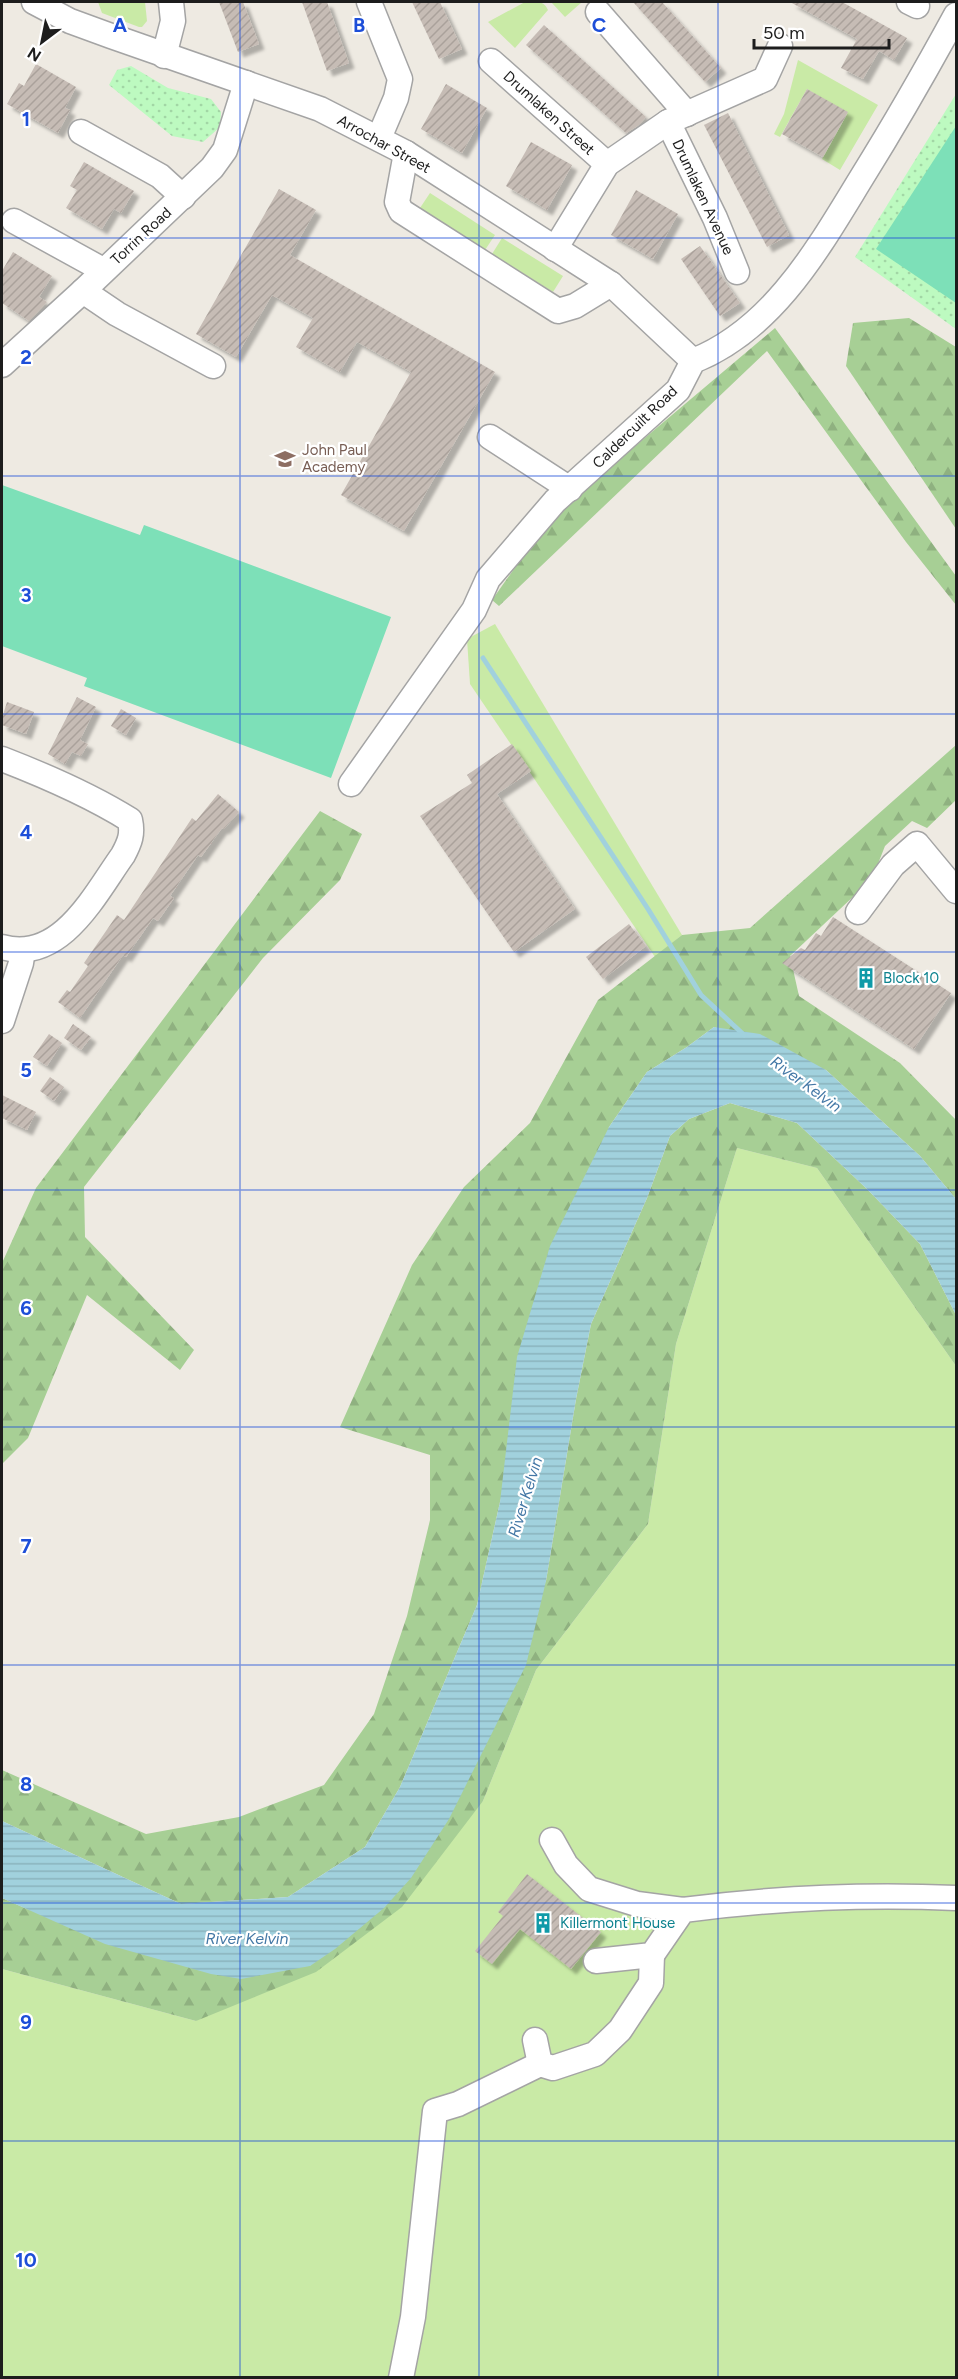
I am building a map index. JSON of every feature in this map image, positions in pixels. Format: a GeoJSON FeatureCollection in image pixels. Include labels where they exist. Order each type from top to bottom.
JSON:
{"type":"FeatureCollection","features":[{"type":"Feature","properties":{"kind":"street","name":"Arrochar Street"},"geometry":{"type":"LineString","coordinates":[[34,2],[70,21],[164,56],[320,109],[379,138],[611,284],[693,361]]}},
{"type":"Feature","properties":{"kind":"street"},"geometry":{"type":"LineString","coordinates":[[164,56],[173,21],[171,2]]}},
{"type":"Feature","properties":{"kind":"street"},"geometry":{"type":"LineString","coordinates":[[369,2],[400,79],[396,98],[379,138]]}},
{"type":"Feature","properties":{"kind":"street","name":"Drumlaken Avenue"},"geometry":{"type":"LineString","coordinates":[[598,12],[678,118],[737,272]]}},
{"type":"Feature","properties":{"kind":"street"},"geometry":{"type":"LineString","coordinates":[[693,361],[715,352],[748,330],[770,308],[814,255],[902,112],[957,15]]}},
{"type":"Feature","properties":{"kind":"street","name":"Drumlaken Street"},"geometry":{"type":"LineString","coordinates":[[555,249],[607,164],[678,118],[765,79],[780,46]]}},
{"type":"Feature","properties":{"kind":"street","name":"Drumlaken Street"},"geometry":{"type":"LineString","coordinates":[[491,61],[607,164]]}},
{"type":"Feature","properties":{"kind":"street","name":"Torrin Road"},"geometry":{"type":"LineString","coordinates":[[4,358],[83,291],[212,168],[225,150],[246,83]]}},
{"type":"Feature","properties":{"kind":"street"},"geometry":{"type":"LineString","coordinates":[[81,132],[160,176],[183,196]]}},
{"type":"Feature","properties":{"kind":"street"},"geometry":{"type":"LineString","coordinates":[[406,153],[397,202],[401,211],[558,311],[575,306],[611,284]]}},
{"type":"Feature","properties":{"kind":"street"},"geometry":{"type":"LineString","coordinates":[[14,221],[103,270]]}},
{"type":"Feature","properties":{"kind":"street"},"geometry":{"type":"LineString","coordinates":[[83,291],[117,314],[213,366]]}},
{"type":"Feature","properties":{"kind":"street","name":"Caldercuilt Road"},"geometry":{"type":"LineString","coordinates":[[351,784],[474,609],[488,579],[555,501],[678,390],[693,361]]}},
{"type":"Feature","properties":{"kind":"street"},"geometry":{"type":"LineString","coordinates":[[490,437],[570,489]]}},
{"type":"Feature","properties":{"kind":"street"},"geometry":{"type":"LineString","coordinates":[[2,759],[108,806],[130,820],[132,831],[130,842],[123,855],[67,929],[53,941],[38,947],[12,949],[21,963],[2,1021]]}},
{"type":"Feature","properties":{"kind":"street"},"geometry":{"type":"LineString","coordinates":[[858,912],[892,865],[917,844],[957,891]]}},
{"type":"Feature","properties":{"kind":"street"},"geometry":{"type":"LineString","coordinates":[[552,1840],[566,1865],[589,1889],[637,1904],[683,1910],[746,1902],[872,1896],[957,1898]]}},
{"type":"Feature","properties":{"kind":"street"},"geometry":{"type":"LineString","coordinates":[[401,2378],[413,2317],[435,2110],[458,2104],[540,2064],[553,2068],[595,2054],[620,2030],[651,1983],[652,1955],[683,1910]]}},
{"type":"Feature","properties":{"kind":"street"},"geometry":{"type":"LineString","coordinates":[[596,1961],[652,1955]]}},
{"type":"Feature","properties":{"kind":"street"},"geometry":{"type":"LineString","coordinates":[[535,2040],[540,2064]]}},
{"type":"Feature","properties":{"kind":"green space"},"geometry":{"type":"Polygon","coordinates":[[[98,2],[145,2],[147,21],[139,27],[102,13],[98,2]]]}},
{"type":"Feature","properties":{"kind":"green space"},"geometry":{"type":"Polygon","coordinates":[[[525,2],[542,3],[548,10],[515,48],[488,22],[525,2]]]}},
{"type":"Feature","properties":{"kind":"green space"},"geometry":{"type":"Polygon","coordinates":[[[551,2],[582,2],[565,17],[551,2]]]}},
{"type":"Feature","properties":{"kind":"green space"},"geometry":{"type":"Polygon","coordinates":[[[798,60],[878,105],[840,170],[822,159],[847,114],[807,89],[780,137],[774,134],[784,114],[798,60]]]}},
{"type":"Feature","properties":{"kind":"green space"},"geometry":{"type":"Polygon","coordinates":[[[131,66],[168,88],[211,99],[221,112],[220,127],[203,142],[172,136],[109,85],[117,70],[131,66]]]}},
{"type":"Feature","properties":{"kind":"green space"},"geometry":{"type":"Polygon","coordinates":[[[956,94],[956,329],[855,257],[956,94]]]}},
{"type":"Feature","properties":{"kind":"green space"},"geometry":{"type":"Polygon","coordinates":[[[956,126],[956,303],[876,249],[956,126]]]}},
{"type":"Feature","properties":{"kind":"green space"},"geometry":{"type":"Polygon","coordinates":[[[430,193],[495,235],[485,250],[420,208],[430,193]]]}},
{"type":"Feature","properties":{"kind":"green space"},"geometry":{"type":"Polygon","coordinates":[[[502,238],[563,276],[553,292],[492,254],[502,238]]]}},
{"type":"Feature","properties":{"kind":"green space"},"geometry":{"type":"Polygon","coordinates":[[[909,318],[956,347],[956,529],[846,366],[853,323],[909,318]]]}},
{"type":"Feature","properties":{"kind":"green space"},"geometry":{"type":"Polygon","coordinates":[[[775,328],[956,576],[956,605],[906,542],[767,351],[499,606],[492,600],[550,518],[775,328]]]}},
{"type":"Feature","properties":{"kind":"green space"},"geometry":{"type":"Polygon","coordinates":[[[2,485],[140,535],[144,525],[391,617],[331,778],[84,686],[87,678],[2,646],[2,485]]]}},
{"type":"Feature","properties":{"kind":"green space"},"geometry":{"type":"Polygon","coordinates":[[[495,624],[682,935],[655,957],[470,684],[467,639],[495,624]]]}},
{"type":"Feature","properties":{"kind":"green space"},"geometry":{"type":"Polygon","coordinates":[[[956,745],[956,800],[927,828],[912,821],[885,846],[872,879],[790,956],[799,996],[900,1063],[956,1120],[956,1199],[920,1156],[826,1070],[714,1027],[647,1072],[609,1127],[500,1502],[477,1605],[400,1787],[365,1847],[288,1897],[181,1904],[2,1821],[2,1770],[146,1834],[239,1817],[324,1785],[374,1714],[407,1616],[430,1520],[430,1455],[340,1427],[412,1265],[464,1187],[530,1123],[598,1000],[682,935],[750,928],[956,745]]]}},
{"type":"Feature","properties":{"kind":"green space"},"geometry":{"type":"Polygon","coordinates":[[[320,811],[362,834],[340,880],[263,958],[84,1187],[85,1237],[194,1350],[180,1370],[87,1295],[28,1438],[2,1464],[2,1263],[36,1188],[320,811]]]}},
{"type":"Feature","properties":{"kind":"green space"},"geometry":{"type":"Polygon","coordinates":[[[730,1103],[797,1123],[868,1190],[920,1244],[956,1315],[956,1366],[817,1168],[737,1148],[676,1344],[648,1524],[536,1670],[483,1801],[402,1907],[316,1972],[196,2021],[2,1969],[2,1898],[27,1909],[310,1966],[546,1581],[576,1399],[591,1324],[647,1198],[670,1136],[689,1119],[730,1103]]]}},
{"type":"Feature","properties":{"kind":"green space"},"geometry":{"type":"Polygon","coordinates":[[[737,1148],[817,1168],[956,1366],[956,2377],[2,2377],[2,1969],[196,2021],[483,1801],[536,1670],[648,1524],[676,1344],[737,1148]]]}},
{"type":"Feature","properties":{"kind":"water","name":"River Kelvin"},"geometry":{"type":"Polygon","coordinates":[[[714,1027],[760,1034],[826,1070],[920,1156],[956,1199],[956,1315],[920,1244],[868,1190],[797,1123],[730,1103],[689,1119],[670,1136],[647,1198],[591,1324],[576,1399],[546,1581],[526,1665],[449,1819],[411,1878],[384,1908],[335,1949],[310,1966],[241,1979],[211,1974],[105,1944],[2,1898],[2,1821],[181,1904],[288,1897],[365,1847],[400,1787],[477,1605],[500,1502],[517,1357],[550,1246],[609,1127],[647,1072],[714,1027]]]}},
{"type":"Feature","properties":{"kind":"building"},"geometry":{"type":"Polygon","coordinates":[[[219,2],[243,2],[259,44],[238,52],[219,2]]]}},
{"type":"Feature","properties":{"kind":"building"},"geometry":{"type":"Polygon","coordinates":[[[302,2],[327,2],[349,63],[327,71],[302,2]]]}},
{"type":"Feature","properties":{"kind":"building"},"geometry":{"type":"Polygon","coordinates":[[[412,2],[440,2],[462,49],[439,59],[412,2]]]}},
{"type":"Feature","properties":{"kind":"building"},"geometry":{"type":"Polygon","coordinates":[[[633,2],[662,2],[721,68],[705,82],[633,2]]]}},
{"type":"Feature","properties":{"kind":"building"},"geometry":{"type":"Polygon","coordinates":[[[790,2],[842,2],[907,38],[894,60],[879,51],[863,79],[841,68],[857,39],[790,2]]]}},
{"type":"Feature","properties":{"kind":"building"},"geometry":{"type":"Polygon","coordinates":[[[544,25],[646,117],[639,125],[626,133],[526,45],[544,25]]]}},
{"type":"Feature","properties":{"kind":"building"},"geometry":{"type":"Polygon","coordinates":[[[36,64],[76,87],[65,108],[70,110],[58,133],[7,104],[19,83],[24,86],[36,64]]]}},
{"type":"Feature","properties":{"kind":"building"},"geometry":{"type":"Polygon","coordinates":[[[446,84],[487,108],[462,153],[421,129],[446,84]]]}},
{"type":"Feature","properties":{"kind":"building"},"geometry":{"type":"Polygon","coordinates":[[[807,89],[848,112],[823,157],[782,134],[807,89]]]}},
{"type":"Feature","properties":{"kind":"building"},"geometry":{"type":"Polygon","coordinates":[[[728,113],[789,235],[767,247],[704,125],[728,113]]]}},
{"type":"Feature","properties":{"kind":"building"},"geometry":{"type":"Polygon","coordinates":[[[531,142],[572,165],[547,210],[506,186],[531,142]]]}},
{"type":"Feature","properties":{"kind":"building"},"geometry":{"type":"Polygon","coordinates":[[[84,162],[134,191],[121,213],[114,209],[102,229],[66,208],[77,190],[70,186],[84,162]]]}},
{"type":"Feature","properties":{"kind":"building"},"geometry":{"type":"Polygon","coordinates":[[[279,189],[316,210],[290,255],[495,372],[404,531],[341,495],[411,372],[357,342],[340,372],[296,347],[313,318],[272,295],[236,357],[196,334],[279,189]]]}},
{"type":"Feature","properties":{"kind":"building"},"geometry":{"type":"Polygon","coordinates":[[[636,190],[678,214],[653,259],[611,235],[636,190]]]}},
{"type":"Feature","properties":{"kind":"building"},"geometry":{"type":"Polygon","coordinates":[[[700,246],[740,303],[720,316],[681,259],[700,246]]]}},
{"type":"Feature","properties":{"kind":"building"},"geometry":{"type":"Polygon","coordinates":[[[13,252],[52,276],[39,297],[47,302],[29,321],[2,303],[2,271],[13,252]]]}},
{"type":"Feature","properties":{"kind":"building"},"geometry":{"type":"Polygon","coordinates":[[[77,697],[96,707],[80,740],[88,744],[81,756],[72,752],[65,764],[48,754],[77,697]]]}},
{"type":"Feature","properties":{"kind":"building"},"geometry":{"type":"Polygon","coordinates":[[[7,702],[34,712],[26,734],[2,725],[7,702]]]}},
{"type":"Feature","properties":{"kind":"building"},"geometry":{"type":"Polygon","coordinates":[[[121,709],[136,718],[126,735],[111,726],[121,709]]]}},
{"type":"Feature","properties":{"kind":"building"},"geometry":{"type":"Polygon","coordinates":[[[512,744],[531,771],[497,794],[575,909],[514,952],[420,816],[472,783],[467,775],[512,744]]]}},
{"type":"Feature","properties":{"kind":"building"},"geometry":{"type":"Polygon","coordinates":[[[218,794],[239,812],[224,829],[222,828],[201,857],[198,855],[170,896],[174,898],[158,921],[153,918],[126,957],[123,955],[80,1018],[58,1002],[67,990],[70,992],[88,966],[84,963],[117,915],[124,920],[192,818],[196,821],[218,794]]]}},
{"type":"Feature","properties":{"kind":"building","name":"Block 10"},"geometry":{"type":"Polygon","coordinates":[[[833,917],[951,993],[914,1049],[782,963],[801,948],[805,950],[816,933],[821,936],[833,917]]]}},
{"type":"Feature","properties":{"kind":"building"},"geometry":{"type":"Polygon","coordinates":[[[629,924],[646,946],[603,979],[586,957],[629,924]]]}},
{"type":"Feature","properties":{"kind":"building"},"geometry":{"type":"Polygon","coordinates":[[[73,1024],[91,1037],[81,1050],[64,1038],[73,1024]]]}},
{"type":"Feature","properties":{"kind":"building"},"geometry":{"type":"Polygon","coordinates":[[[49,1034],[62,1043],[47,1066],[33,1057],[49,1034]]]}},
{"type":"Feature","properties":{"kind":"building"},"geometry":{"type":"Polygon","coordinates":[[[50,1077],[64,1087],[54,1101],[40,1091],[50,1077]]]}},
{"type":"Feature","properties":{"kind":"building"},"geometry":{"type":"Polygon","coordinates":[[[2,1095],[36,1112],[27,1130],[2,1118],[2,1095]]]}},
{"type":"Feature","properties":{"kind":"building","name":"Killermont House"},"geometry":{"type":"Polygon","coordinates":[[[527,1874],[601,1932],[571,1969],[520,1929],[492,1964],[475,1951],[503,1916],[498,1912],[527,1874]]]}},
{"type":"Feature","properties":{"kind":"waterway"},"geometry":{"type":"LineString","coordinates":[[483,658],[648,909],[701,995],[744,1035]]}},
{"type":"Feature","properties":{"kind":"place","name":"John Paul Academy"},"geometry":{"type":"Point","coordinates":[285,459]}},
{"type":"Feature","properties":{"kind":"place","name":"Block 10"},"geometry":{"type":"Point","coordinates":[866,978]}},
{"type":"Feature","properties":{"kind":"place","name":"Killermont House"},"geometry":{"type":"Point","coordinates":[543,1923]}}]}
